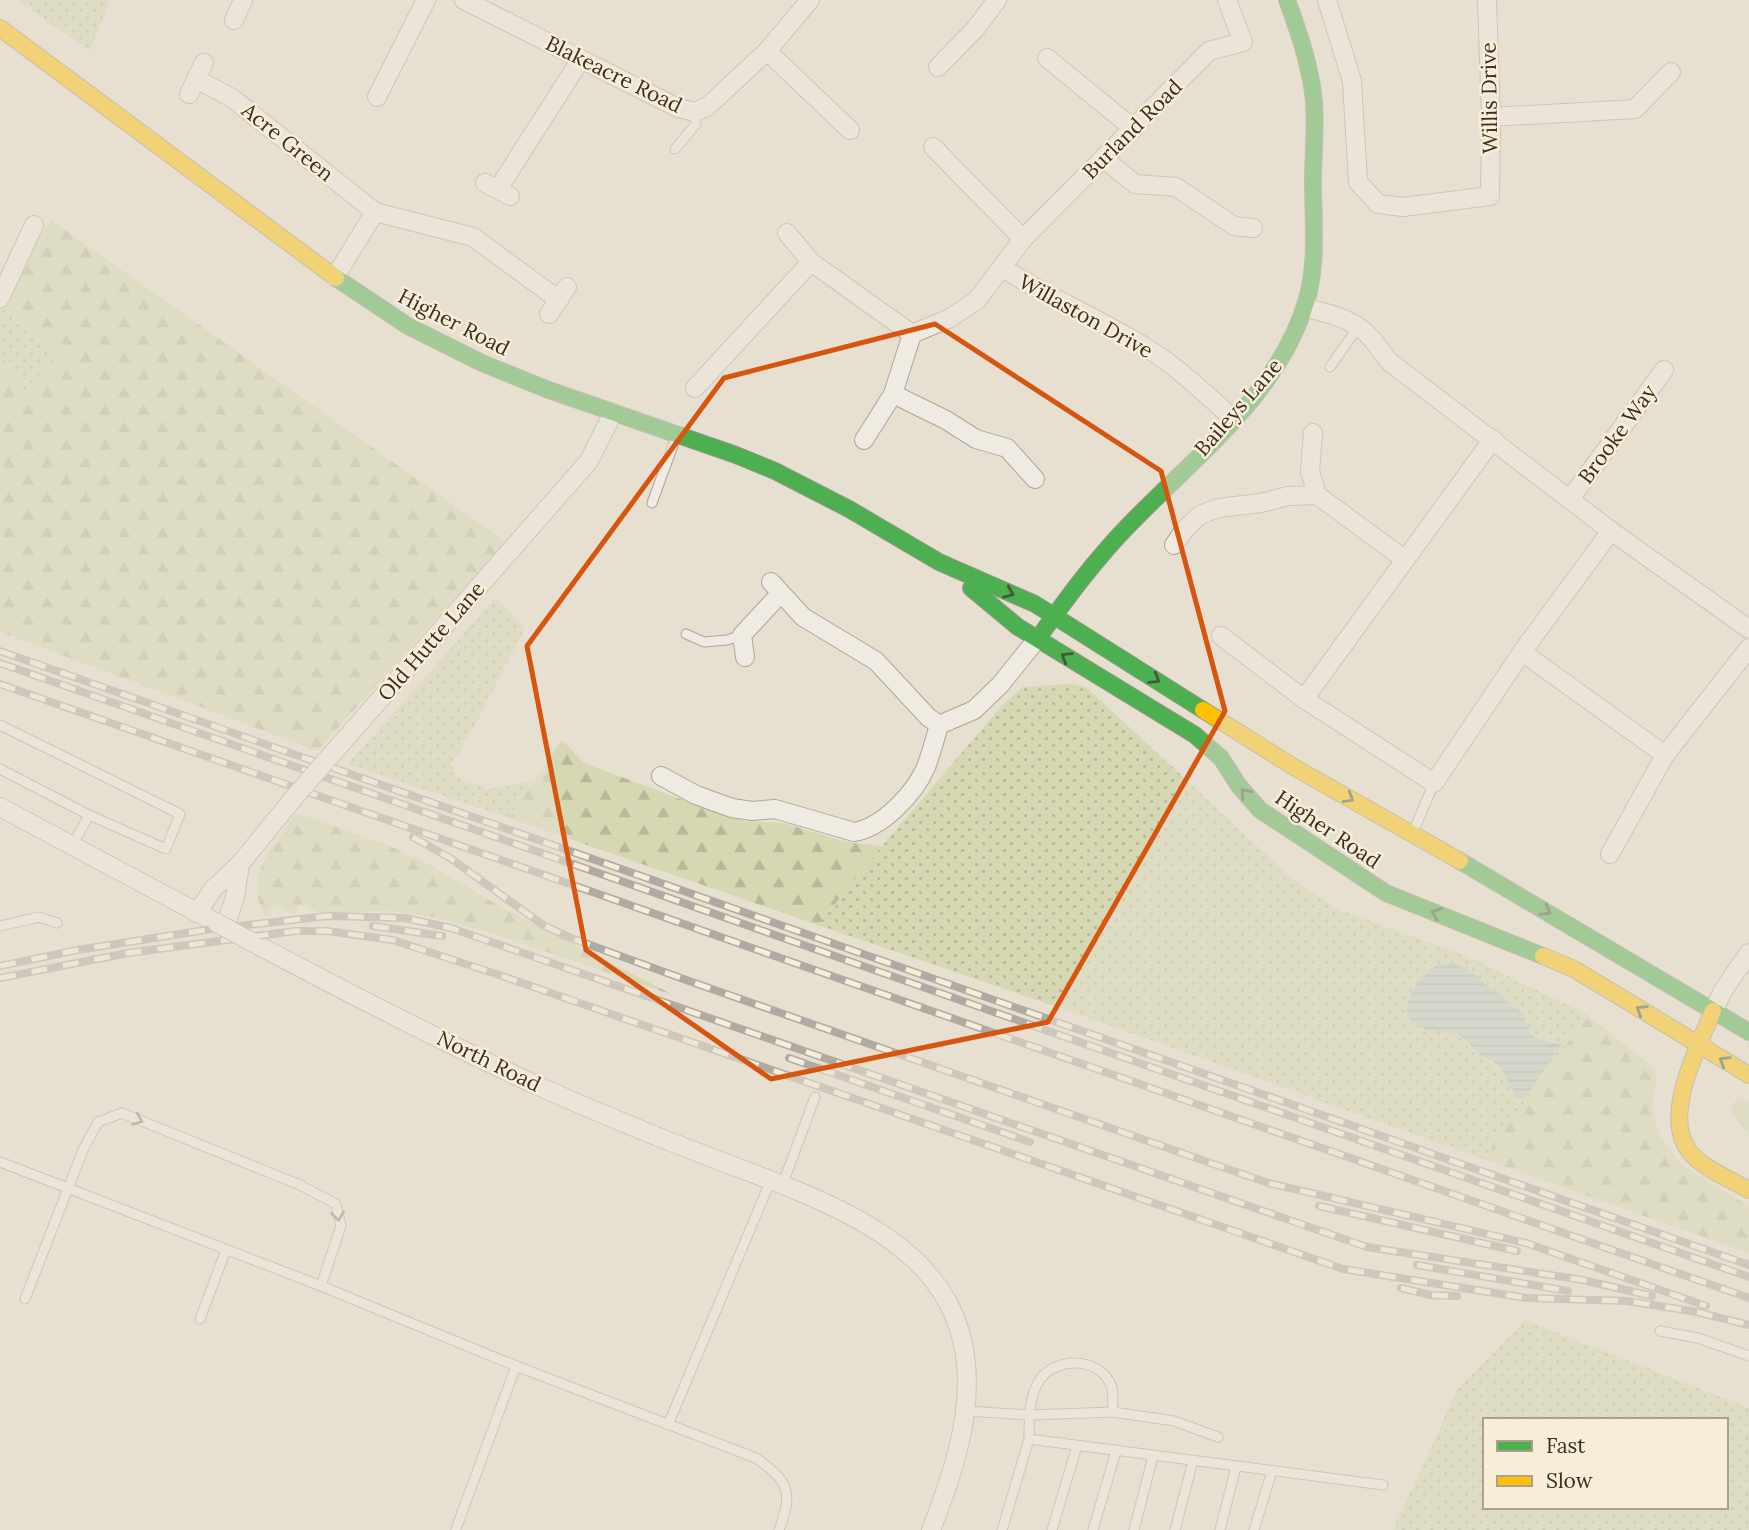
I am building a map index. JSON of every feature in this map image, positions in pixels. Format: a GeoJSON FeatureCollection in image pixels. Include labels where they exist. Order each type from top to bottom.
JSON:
{"type":"FeatureCollection","features":[{"type":"Feature","properties":{"kind":"main road","name":"Baileys Lane"},"geometry":{"type":"LineString","coordinates":[[1037,639],[1074,587],[1123,530],[1234,419],[1272,375],[1291,342],[1306,307],[1311,288],[1313,249],[1314,102],[1304,50],[1287,0]]}},
{"type":"Feature","properties":{"kind":"main road","name":"Higher Road"},"geometry":{"type":"LineString","coordinates":[[0,28],[335,277],[408,326],[482,363],[775,471],[849,509],[939,562],[1035,604],[1297,769],[1749,1032]]}},
{"type":"Feature","properties":{"kind":"main road","name":"Higher Road"},"geometry":{"type":"LineString","coordinates":[[939,562],[1018,627],[1195,735],[1221,758],[1239,786],[1260,810],[1385,893],[1574,969],[1749,1076]]}},
{"type":"Feature","properties":{"kind":"main road"},"geometry":{"type":"LineString","coordinates":[[1713,1011],[1685,1085],[1678,1123],[1680,1135],[1690,1153],[1749,1190]]}},
{"type":"Feature","properties":{"kind":"street"},"geometry":{"type":"LineString","coordinates":[[234,20],[243,0]]}},
{"type":"Feature","properties":{"kind":"street"},"geometry":{"type":"LineString","coordinates":[[377,97],[426,0]]}},
{"type":"Feature","properties":{"kind":"street","name":"Blakeacre Road"},"geometry":{"type":"LineString","coordinates":[[464,0],[678,108],[695,111],[708,106],[722,95],[766,51],[810,0]]}},
{"type":"Feature","properties":{"kind":"street"},"geometry":{"type":"LineString","coordinates":[[938,67],[976,28],[998,0]]}},
{"type":"Feature","properties":{"kind":"street","name":"Burland Road"},"geometry":{"type":"LineString","coordinates":[[912,334],[950,318],[976,300],[1023,239],[1209,51],[1243,42],[1227,0]]}},
{"type":"Feature","properties":{"kind":"street","name":"Willis Drive"},"geometry":{"type":"LineString","coordinates":[[1327,0],[1352,81],[1358,182],[1378,204],[1403,207],[1490,196],[1491,117],[1487,0]]}},
{"type":"Feature","properties":{"kind":"street"},"geometry":{"type":"LineString","coordinates":[[766,51],[850,130]]}},
{"type":"Feature","properties":{"kind":"street"},"geometry":{"type":"LineString","coordinates":[[1048,58],[1134,129]]}},
{"type":"Feature","properties":{"kind":"street"},"geometry":{"type":"LineString","coordinates":[[498,189],[580,59]]}},
{"type":"Feature","properties":{"kind":"street"},"geometry":{"type":"LineString","coordinates":[[1491,117],[1635,109],[1671,72]]}},
{"type":"Feature","properties":{"kind":"street","name":"Acre Green"},"geometry":{"type":"LineString","coordinates":[[197,79],[232,98],[375,212],[473,237],[558,300]]}},
{"type":"Feature","properties":{"kind":"street"},"geometry":{"type":"LineString","coordinates":[[933,147],[1023,239]]}},
{"type":"Feature","properties":{"kind":"street"},"geometry":{"type":"LineString","coordinates":[[1103,158],[1135,184],[1176,187],[1234,226],[1253,228]]}},
{"type":"Feature","properties":{"kind":"street"},"geometry":{"type":"LineString","coordinates":[[335,277],[375,212]]}},
{"type":"Feature","properties":{"kind":"street"},"geometry":{"type":"LineString","coordinates":[[0,298],[34,225]]}},
{"type":"Feature","properties":{"kind":"street"},"geometry":{"type":"LineString","coordinates":[[787,233],[811,262],[912,334],[893,394],[864,440]]}},
{"type":"Feature","properties":{"kind":"street"},"geometry":{"type":"LineString","coordinates":[[695,388],[811,262]]}},
{"type":"Feature","properties":{"kind":"street","name":"Willaston Drive"},"geometry":{"type":"LineString","coordinates":[[1003,268],[1029,286],[1088,314],[1147,348],[1234,419]]}},
{"type":"Feature","properties":{"kind":"street"},"geometry":{"type":"LineString","coordinates":[[1306,307],[1327,313],[1368,334],[1391,363],[1611,531],[1749,629]]}},
{"type":"Feature","properties":{"kind":"street","name":"Brooke Way"},"geometry":{"type":"LineString","coordinates":[[1570,499],[1664,370]]}},
{"type":"Feature","properties":{"kind":"street"},"geometry":{"type":"LineString","coordinates":[[893,394],[946,420],[976,439],[1007,448],[1035,479]]}},
{"type":"Feature","properties":{"kind":"street","name":"Old Hutte Lane"},"geometry":{"type":"LineString","coordinates":[[197,913],[215,888],[240,864],[325,762],[589,461],[613,413]]}},
{"type":"Feature","properties":{"kind":"street"},"geometry":{"type":"LineString","coordinates":[[1313,433],[1310,471],[1317,495],[1404,559]]}},
{"type":"Feature","properties":{"kind":"street"},"geometry":{"type":"LineString","coordinates":[[1304,699],[1493,439]]}},
{"type":"Feature","properties":{"kind":"street"},"geometry":{"type":"LineString","coordinates":[[1174,545],[1185,529],[1200,515],[1218,508],[1261,503],[1289,496],[1317,495]]}},
{"type":"Feature","properties":{"kind":"street"},"geometry":{"type":"LineString","coordinates":[[1222,636],[1304,699],[1434,783],[1522,652],[1611,531]]}},
{"type":"Feature","properties":{"kind":"street"},"geometry":{"type":"LineString","coordinates":[[745,657],[742,635],[776,588],[803,617],[876,661],[928,717],[939,725]]}},
{"type":"Feature","properties":{"kind":"street"},"geometry":{"type":"LineString","coordinates":[[661,776],[732,808],[752,811],[775,809],[854,832],[864,831],[885,818],[920,779],[939,725],[974,710],[1000,685],[1037,639]]}},
{"type":"Feature","properties":{"kind":"street"},"geometry":{"type":"LineString","coordinates":[[1610,854],[1665,755],[1749,648]]}},
{"type":"Feature","properties":{"kind":"street"},"geometry":{"type":"LineString","coordinates":[[1522,652],[1665,755]]}},
{"type":"Feature","properties":{"kind":"street","name":"North Road"},"geometry":{"type":"LineString","coordinates":[[0,807],[197,913],[223,924],[252,942],[543,1088],[776,1184],[874,1230],[912,1257],[947,1301],[959,1327],[966,1353],[968,1382],[954,1469],[931,1530]]}},
{"type":"Feature","properties":{"kind":"street"},"geometry":{"type":"LineString","coordinates":[[223,924],[235,897],[240,864]]}},
{"type":"Feature","properties":{"kind":"street"},"geometry":{"type":"LineString","coordinates":[[1713,1011],[1724,989],[1749,953]]}},
{"type":"Feature","properties":{"kind":"lane"},"geometry":{"type":"LineString","coordinates":[[675,149],[696,124],[695,111]]}},
{"type":"Feature","properties":{"kind":"lane"},"geometry":{"type":"LineString","coordinates":[[1330,367],[1358,327]]}},
{"type":"Feature","properties":{"kind":"lane"},"geometry":{"type":"LineString","coordinates":[[652,503],[677,435]]}},
{"type":"Feature","properties":{"kind":"lane"},"geometry":{"type":"LineString","coordinates":[[686,634],[704,642],[742,635]]}},
{"type":"Feature","properties":{"kind":"lane"},"geometry":{"type":"LineString","coordinates":[[0,725],[180,814],[166,849],[89,815],[0,769]]}},
{"type":"Feature","properties":{"kind":"lane"},"geometry":{"type":"LineString","coordinates":[[1412,834],[1434,783]]}},
{"type":"Feature","properties":{"kind":"lane"},"geometry":{"type":"LineString","coordinates":[[74,845],[89,815]]}},
{"type":"Feature","properties":{"kind":"lane"},"geometry":{"type":"LineString","coordinates":[[0,926],[39,917],[57,923]]}},
{"type":"Feature","properties":{"kind":"lane"},"geometry":{"type":"LineString","coordinates":[[668,1425],[815,1097]]}},
{"type":"Feature","properties":{"kind":"lane"},"geometry":{"type":"LineString","coordinates":[[24,1299],[83,1150],[98,1122],[122,1113],[300,1185],[337,1204],[341,1226],[321,1286]]}},
{"type":"Feature","properties":{"kind":"lane"},"geometry":{"type":"LineString","coordinates":[[0,1162],[756,1458],[779,1474],[788,1494],[779,1530]]}},
{"type":"Feature","properties":{"kind":"lane"},"geometry":{"type":"LineString","coordinates":[[200,1320],[226,1250]]}},
{"type":"Feature","properties":{"kind":"lane"},"geometry":{"type":"LineString","coordinates":[[1660,1331],[1698,1338],[1749,1356]]}},
{"type":"Feature","properties":{"kind":"lane"},"geometry":{"type":"LineString","coordinates":[[1002,1530],[1029,1439],[1034,1389],[1041,1378],[1050,1370],[1076,1362],[1101,1372],[1112,1385],[1112,1412]]}},
{"type":"Feature","properties":{"kind":"lane"},"geometry":{"type":"LineString","coordinates":[[456,1529],[516,1366]]}},
{"type":"Feature","properties":{"kind":"lane"},"geometry":{"type":"LineString","coordinates":[[965,1411],[1030,1415],[1112,1412],[1174,1421],[1218,1437]]}},
{"type":"Feature","properties":{"kind":"lane"},"geometry":{"type":"LineString","coordinates":[[1029,1439],[1383,1486]]}},
{"type":"Feature","properties":{"kind":"lane"},"geometry":{"type":"LineString","coordinates":[[1052,1530],[1077,1446]]}},
{"type":"Feature","properties":{"kind":"lane"},"geometry":{"type":"LineString","coordinates":[[1093,1530],[1116,1451]]}},
{"type":"Feature","properties":{"kind":"lane"},"geometry":{"type":"LineString","coordinates":[[1134,1530],[1153,1456]]}},
{"type":"Feature","properties":{"kind":"lane"},"geometry":{"type":"LineString","coordinates":[[1175,1530],[1193,1461]]}},
{"type":"Feature","properties":{"kind":"lane"},"geometry":{"type":"LineString","coordinates":[[1220,1530],[1236,1467]]}},
{"type":"Feature","properties":{"kind":"lane"},"geometry":{"type":"LineString","coordinates":[[1254,1530],[1272,1471]]}},
{"type":"Feature","properties":{"kind":"highlighted area"},"geometry":{"type":"Polygon","coordinates":[[[935,324],[1161,471],[1225,711],[1048,1022],[771,1079],[586,950],[527,646],[724,378],[935,324]]]}},
{"type":"Feature","properties":{"kind":"green space"},"geometry":{"type":"Polygon","coordinates":[[[17,0],[110,0],[90,51],[17,0]]]}},
{"type":"Feature","properties":{"kind":"green space"},"geometry":{"type":"Polygon","coordinates":[[[51,220],[506,542],[317,751],[0,632],[0,351],[24,392],[54,358],[0,297],[51,220]]]}},
{"type":"Feature","properties":{"kind":"green space"},"geometry":{"type":"Polygon","coordinates":[[[0,298],[54,358],[24,392],[0,351],[0,298]]]}},
{"type":"Feature","properties":{"kind":"green space"},"geometry":{"type":"Polygon","coordinates":[[[496,597],[525,629],[481,714],[451,764],[458,777],[488,789],[534,781],[509,818],[348,764],[496,597]]]}},
{"type":"Feature","properties":{"kind":"green space"},"geometry":{"type":"Polygon","coordinates":[[[1072,684],[1086,687],[1289,875],[1316,896],[1342,911],[1465,955],[1588,1015],[1483,1159],[818,925],[1005,702],[1023,687],[1072,684]],[[1485,982],[1420,1028],[1450,1032],[1462,1037],[1476,1052],[1503,1072],[1512,1091],[1557,1041],[1534,1038],[1526,1019],[1485,982]]]}},
{"type":"Feature","properties":{"kind":"green space"},"geometry":{"type":"Polygon","coordinates":[[[562,740],[584,763],[726,816],[745,821],[784,823],[846,842],[882,846],[818,925],[509,818],[562,740]]]}},
{"type":"Feature","properties":{"kind":"green space"},"geometry":{"type":"Polygon","coordinates":[[[296,813],[385,844],[425,862],[501,907],[673,995],[492,933],[433,917],[390,911],[321,913],[300,904],[294,915],[273,905],[267,917],[259,902],[258,875],[267,855],[296,813]]]}},
{"type":"Feature","properties":{"kind":"green space"},"geometry":{"type":"Polygon","coordinates":[[[1588,1015],[1655,1068],[1652,1109],[1660,1135],[1680,1164],[1749,1206],[1749,1253],[1483,1159],[1588,1015]]]}},
{"type":"Feature","properties":{"kind":"green space"},"geometry":{"type":"Polygon","coordinates":[[[1740,1098],[1749,1101],[1749,1135],[1731,1110],[1733,1103],[1740,1098]]]}},
{"type":"Feature","properties":{"kind":"green space"},"geometry":{"type":"Polygon","coordinates":[[[1525,1320],[1749,1408],[1749,1530],[1393,1530],[1457,1390],[1525,1320]]]}},
{"type":"Feature","properties":{"kind":"shaded area"},"geometry":{"type":"Polygon","coordinates":[[[1442,963],[1467,969],[1524,1014],[1534,1038],[1562,1044],[1526,1096],[1518,1098],[1499,1067],[1480,1055],[1461,1037],[1422,1028],[1412,1022],[1407,1006],[1414,988],[1428,972],[1442,963]]]}},
{"type":"Feature","properties":{"kind":"railway"},"geometry":{"type":"LineString","coordinates":[[0,651],[1749,1265]]}},
{"type":"Feature","properties":{"kind":"railway"},"geometry":{"type":"LineString","coordinates":[[0,663],[1749,1277]]}},
{"type":"Feature","properties":{"kind":"railway"},"geometry":{"type":"LineString","coordinates":[[0,684],[1749,1298]]}},
{"type":"Feature","properties":{"kind":"railway"},"geometry":{"type":"LineString","coordinates":[[413,837],[450,858],[543,925],[571,938],[689,981],[1268,1183],[1526,1243],[1706,1306]]}},
{"type":"Feature","properties":{"kind":"railway"},"geometry":{"type":"LineString","coordinates":[[0,966],[77,950],[212,929],[328,916],[405,918],[451,928],[1367,1247],[1583,1280],[1652,1296]]}},
{"type":"Feature","properties":{"kind":"railway"},"geometry":{"type":"LineString","coordinates":[[373,926],[442,936]]}},
{"type":"Feature","properties":{"kind":"railway"},"geometry":{"type":"LineString","coordinates":[[0,978],[128,953],[295,931],[327,931],[393,940],[1343,1269],[1527,1298],[1627,1301],[1697,1312],[1749,1325]]}},
{"type":"Feature","properties":{"kind":"railway"},"geometry":{"type":"LineString","coordinates":[[789,1058],[1030,1142]]}},
{"type":"Feature","properties":{"kind":"railway"},"geometry":{"type":"LineString","coordinates":[[1319,1206],[1517,1251]]}},
{"type":"Feature","properties":{"kind":"railway"},"geometry":{"type":"LineString","coordinates":[[1417,1265],[1568,1291]]}},
{"type":"Feature","properties":{"kind":"railway"},"geometry":{"type":"LineString","coordinates":[[1401,1288],[1430,1295],[1457,1296]]}},
{"type":"Feature","properties":{"kind":"traffic: fast"},"geometry":{"type":"LineString","coordinates":[[1044,630],[1116,539],[1205,451],[1254,397],[1293,336],[1306,302],[1312,272],[1315,122],[1307,63],[1287,0]]}},
{"type":"Feature","properties":{"kind":"traffic: fast"},"geometry":{"type":"LineString","coordinates":[[336,278],[408,326],[482,363],[546,389],[775,471],[849,509],[939,562],[1035,604],[1203,710]]}},
{"type":"Feature","properties":{"kind":"traffic: fast"},"geometry":{"type":"LineString","coordinates":[[971,588],[1018,627],[1195,735],[1221,758],[1239,786],[1260,810],[1386,893],[1543,956]]}},
{"type":"Feature","properties":{"kind":"traffic: fast"},"geometry":{"type":"LineString","coordinates":[[1460,861],[1749,1032]]}},
{"type":"Feature","properties":{"kind":"traffic: slow"},"geometry":{"type":"LineString","coordinates":[[0,28],[336,278]]}},
{"type":"Feature","properties":{"kind":"traffic: slow"},"geometry":{"type":"LineString","coordinates":[[1203,710],[1297,769],[1460,861]]}},
{"type":"Feature","properties":{"kind":"traffic: slow"},"geometry":{"type":"LineString","coordinates":[[1543,956],[1574,969],[1749,1075]]}},
{"type":"Feature","properties":{"kind":"traffic: slow"},"geometry":{"type":"LineString","coordinates":[[1713,1011],[1685,1081],[1679,1119],[1682,1136],[1689,1151],[1702,1163],[1749,1190]]}}]}
